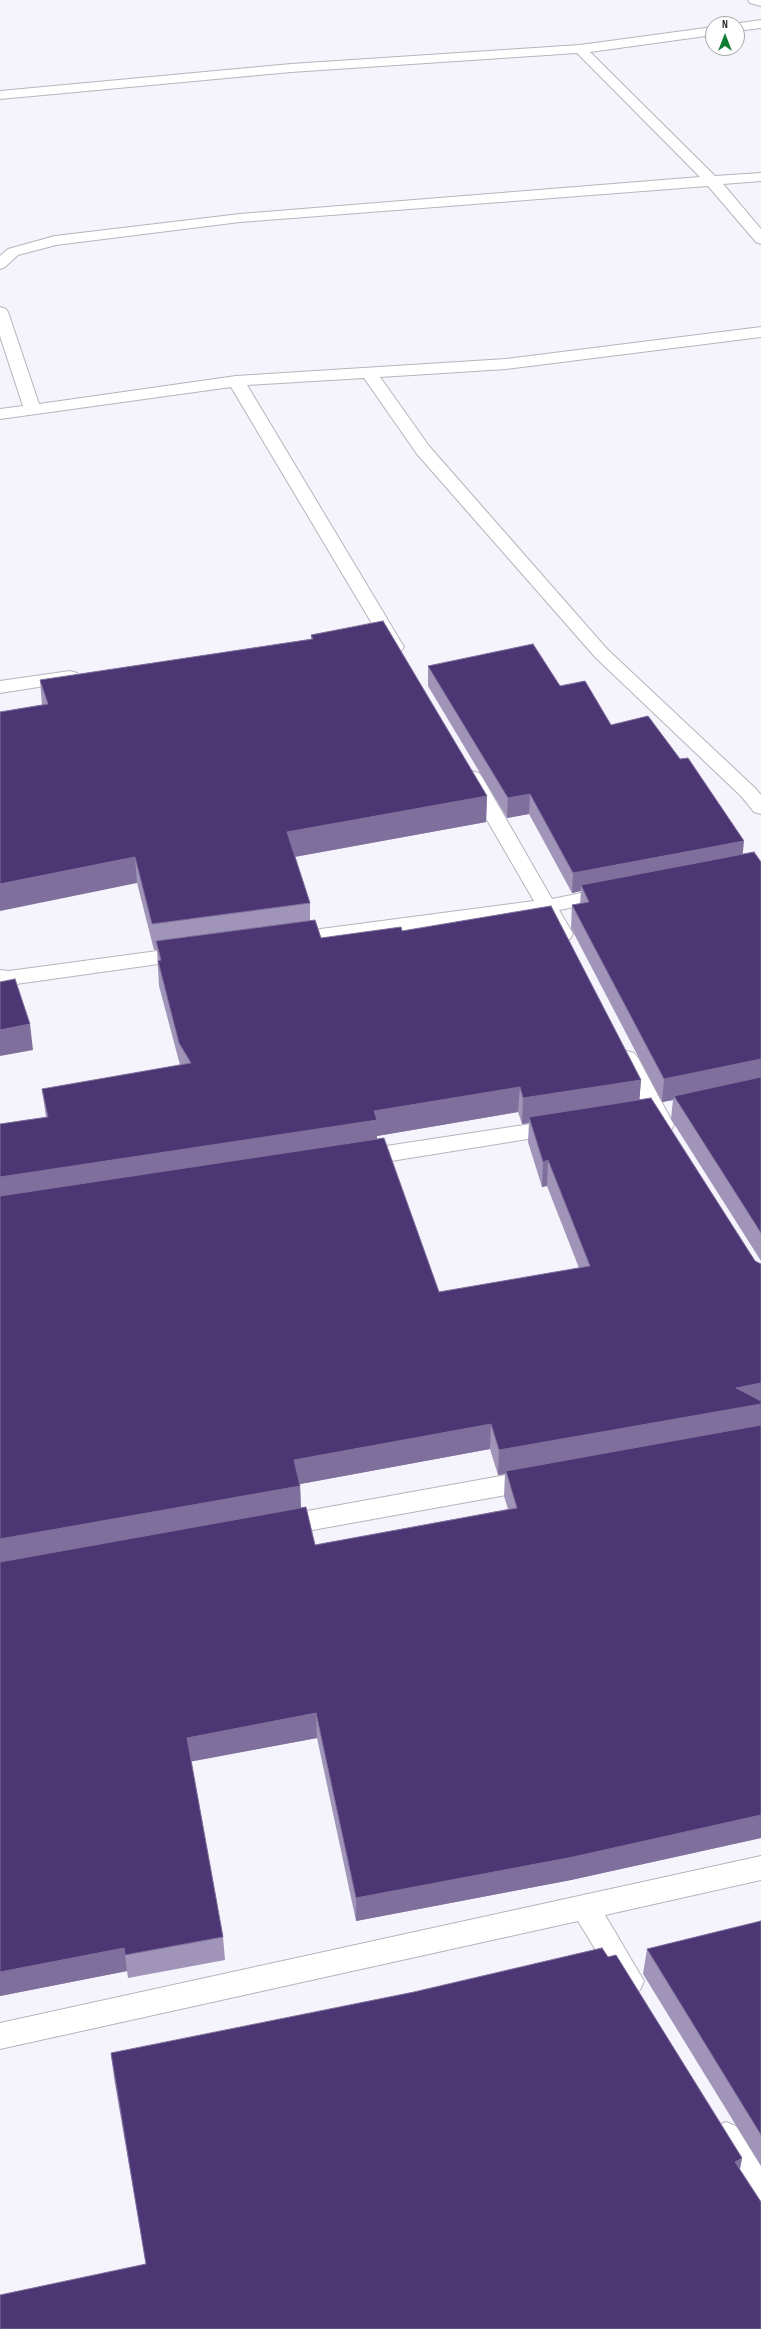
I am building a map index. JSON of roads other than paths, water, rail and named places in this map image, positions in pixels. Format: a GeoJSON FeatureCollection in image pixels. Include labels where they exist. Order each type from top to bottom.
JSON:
{"type":"FeatureCollection","features":[{"type":"Feature","properties":{"kind":"street"},"geometry":{"type":"LineString","coordinates":[[755,0],[761,2]]}},
{"type":"Feature","properties":{"kind":"street"},"geometry":{"type":"LineString","coordinates":[[745,26],[761,24]]}},
{"type":"Feature","properties":{"kind":"street"},"geometry":{"type":"LineString","coordinates":[[0,96],[291,68],[580,49],[705,32]]}},
{"type":"Feature","properties":{"kind":"street"},"geometry":{"type":"LineString","coordinates":[[580,49],[711,180],[761,239]]}},
{"type":"Feature","properties":{"kind":"street"},"geometry":{"type":"LineString","coordinates":[[0,264],[13,252],[56,241],[232,219],[761,177]]}},
{"type":"Feature","properties":{"kind":"street"},"geometry":{"type":"LineString","coordinates":[[0,312],[34,410]]}},
{"type":"Feature","properties":{"kind":"street"},"geometry":{"type":"LineString","coordinates":[[0,414],[236,381],[506,364],[761,332]]}},
{"type":"Feature","properties":{"kind":"street"},"geometry":{"type":"LineString","coordinates":[[369,373],[423,450],[601,652],[743,787],[761,808]]}},
{"type":"Feature","properties":{"kind":"street"},"geometry":{"type":"LineString","coordinates":[[236,381],[376,630],[404,663]]}},
{"type":"Feature","properties":{"kind":"street"},"geometry":{"type":"LineString","coordinates":[[0,688],[86,674]]}},
{"type":"Feature","properties":{"kind":"street"},"geometry":{"type":"LineString","coordinates":[[464,764],[548,906],[570,947]]}},
{"type":"Feature","properties":{"kind":"street"},"geometry":{"type":"LineString","coordinates":[[273,943],[548,906],[632,890]]}},
{"type":"Feature","properties":{"kind":"street"},"geometry":{"type":"LineString","coordinates":[[0,977],[10,978],[202,952]]}},
{"type":"Feature","properties":{"kind":"street"},"geometry":{"type":"LineString","coordinates":[[619,1044],[655,1112],[672,1139]]}},
{"type":"Feature","properties":{"kind":"street"},"geometry":{"type":"LineString","coordinates":[[631,1116],[678,1108]]}},
{"type":"Feature","properties":{"kind":"street"},"geometry":{"type":"LineString","coordinates":[[339,1161],[576,1125]]}},
{"type":"Feature","properties":{"kind":"street"},"geometry":{"type":"LineString","coordinates":[[259,1529],[557,1475]]}},
{"type":"Feature","properties":{"kind":"street"},"geometry":{"type":"LineString","coordinates":[[0,2036],[761,1868]]}},
{"type":"Feature","properties":{"kind":"street"},"geometry":{"type":"LineString","coordinates":[[585,1907],[642,2000]]}},
{"type":"Feature","properties":{"kind":"street"},"geometry":{"type":"LineString","coordinates":[[712,2113],[761,2193]]}}]}
